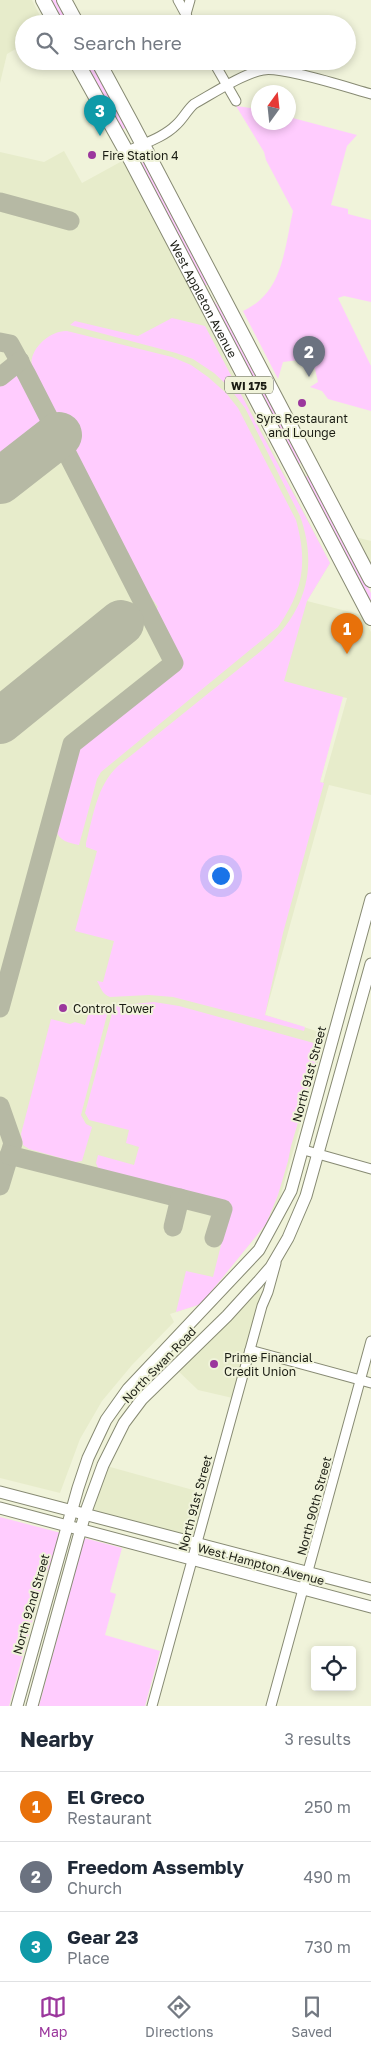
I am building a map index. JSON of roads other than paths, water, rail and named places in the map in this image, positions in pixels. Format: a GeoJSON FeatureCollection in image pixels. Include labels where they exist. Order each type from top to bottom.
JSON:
{"type":"FeatureCollection","features":[{"type":"Feature","properties":{"kind":"main road"},"geometry":{"type":"LineString","coordinates":[[43,0],[51,15]]}},
{"type":"Feature","properties":{"kind":"main road"},"geometry":{"type":"LineString","coordinates":[[64,0],[72,15]]}},
{"type":"Feature","properties":{"kind":"main road","name":"West Appleton Avenue"},"geometry":{"type":"LineString","coordinates":[[81,70],[371,618]]}},
{"type":"Feature","properties":{"kind":"main road","name":"West Appleton Avenue"},"geometry":{"type":"LineString","coordinates":[[103,70],[371,580]]}},
{"type":"Feature","properties":{"kind":"main road","name":"North 91st Street"},"geometry":{"type":"LineString","coordinates":[[259,1250],[291,1191],[304,1150],[371,899]]}},
{"type":"Feature","properties":{"kind":"main road","name":"North 91st Street"},"geometry":{"type":"LineString","coordinates":[[279,1253],[288,1238],[306,1196],[371,964]]}},
{"type":"Feature","properties":{"kind":"main road"},"geometry":{"type":"LineString","coordinates":[[258,1282],[256,1271],[259,1250]]}},
{"type":"Feature","properties":{"kind":"main road","name":"North Swan Road"},"geometry":{"type":"LineString","coordinates":[[71,1510],[88,1458],[106,1420],[128,1390],[259,1250]]}},
{"type":"Feature","properties":{"kind":"main road","name":"North Swan Road"},"geometry":{"type":"LineString","coordinates":[[84,1514],[103,1465],[124,1423],[142,1399],[227,1316],[258,1282],[279,1253]]}},
{"type":"Feature","properties":{"kind":"main road","name":"West Hampton Avenue"},"geometry":{"type":"LineString","coordinates":[[0,1492],[371,1589]]}},
{"type":"Feature","properties":{"kind":"main road","name":"West Hampton Avenue"},"geometry":{"type":"LineString","coordinates":[[0,1508],[371,1607]]}},
{"type":"Feature","properties":{"kind":"main road","name":"North 92nd Street"},"geometry":{"type":"LineString","coordinates":[[16,1706],[71,1510]]}},
{"type":"Feature","properties":{"kind":"main road"},"geometry":{"type":"LineString","coordinates":[[32,1706],[84,1514]]}},
{"type":"Feature","properties":{"kind":"street"},"geometry":{"type":"LineString","coordinates":[[178,0],[186,14]]}},
{"type":"Feature","properties":{"kind":"street"},"geometry":{"type":"LineString","coordinates":[[186,14],[190,0]]}},
{"type":"Feature","properties":{"kind":"street"},"geometry":{"type":"LineString","coordinates":[[218,70],[236,101]]}},
{"type":"Feature","properties":{"kind":"street"},"geometry":{"type":"LineString","coordinates":[[126,152],[178,124],[187,110],[194,104],[252,73],[263,70],[274,70],[371,94]]}},
{"type":"Feature","properties":{"kind":"street"},"geometry":{"type":"LineString","coordinates":[[304,1150],[371,1169]]}},
{"type":"Feature","properties":{"kind":"street","name":"North 91st Street"},"geometry":{"type":"LineString","coordinates":[[152,1706],[262,1306],[279,1253]]}},
{"type":"Feature","properties":{"kind":"street","name":"North 91st Street"},"geometry":{"type":"LineString","coordinates":[[258,1282],[262,1306]]}},
{"type":"Feature","properties":{"kind":"street","name":"North 90th Street"},"geometry":{"type":"LineString","coordinates":[[271,1706],[371,1341]]}},
{"type":"Feature","properties":{"kind":"street"},"geometry":{"type":"LineString","coordinates":[[250,1350],[371,1383]]}},
{"type":"Feature","properties":{"kind":"place","name":"Gear 23"},"geometry":{"type":"Point","coordinates":[100,136]}},
{"type":"Feature","properties":{"kind":"place","name":"Fire Station 4"},"geometry":{"type":"Point","coordinates":[92,155]}},
{"type":"Feature","properties":{"kind":"place","name":"Freedom Assembly"},"geometry":{"type":"Point","coordinates":[309,377]}},
{"type":"Feature","properties":{"kind":"place","name":"Syrs Restaurant and Lounge"},"geometry":{"type":"Point","coordinates":[302,403]}},
{"type":"Feature","properties":{"kind":"place","name":"El Greco"},"geometry":{"type":"Point","coordinates":[347,654]}},
{"type":"Feature","properties":{"kind":"place","name":"Control Tower"},"geometry":{"type":"Point","coordinates":[63,1008]}},
{"type":"Feature","properties":{"kind":"place","name":"Prime Financial Credit Union"},"geometry":{"type":"Point","coordinates":[214,1364]}}]}
